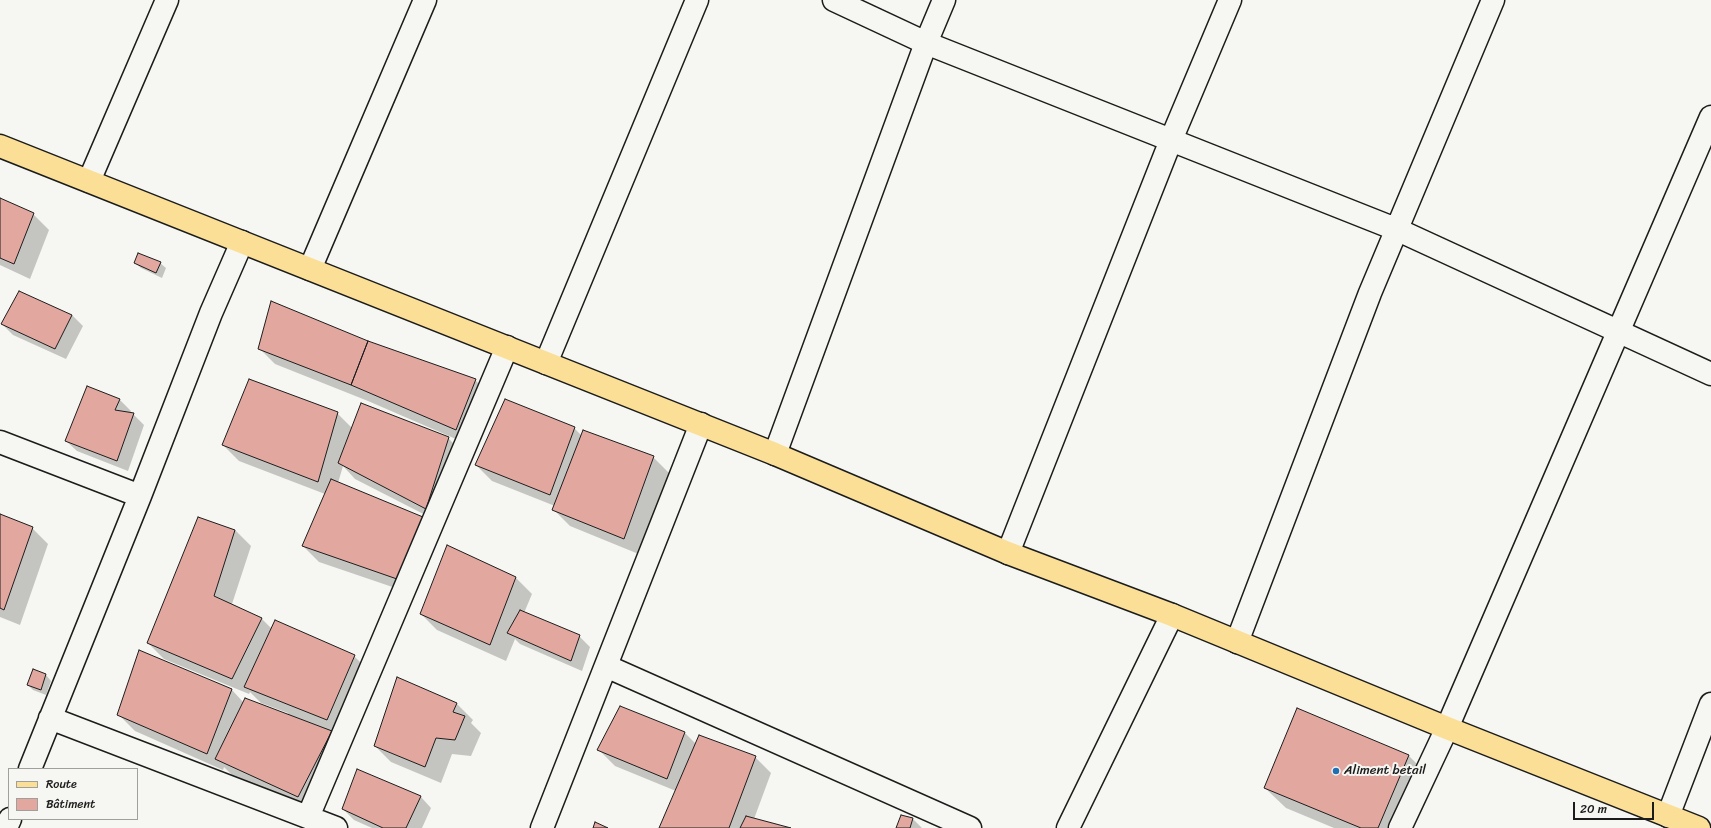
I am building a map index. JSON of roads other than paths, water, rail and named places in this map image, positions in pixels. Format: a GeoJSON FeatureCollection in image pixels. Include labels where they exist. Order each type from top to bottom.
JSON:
{"type":"FeatureCollection","features":[{"type":"Feature","properties":{"kind":"main road"},"geometry":{"type":"LineString","coordinates":[[0,146],[701,424],[1008,554],[1172,615],[1685,824]]}},
{"type":"Feature","properties":{"kind":"street"},"geometry":{"type":"LineString","coordinates":[[89,181],[167,0]]}},
{"type":"Feature","properties":{"kind":"street"},"geometry":{"type":"LineString","coordinates":[[310,269],[426,0]]}},
{"type":"Feature","properties":{"kind":"street"},"geometry":{"type":"LineString","coordinates":[[546,363],[697,0]]}},
{"type":"Feature","properties":{"kind":"street"},"geometry":{"type":"LineString","coordinates":[[834,0],[926,43],[1398,230],[1711,374]]}},
{"type":"Feature","properties":{"kind":"street"},"geometry":{"type":"LineString","coordinates":[[774,454],[926,43],[944,0]]}},
{"type":"Feature","properties":{"kind":"street"},"geometry":{"type":"LineString","coordinates":[[1008,554],[1171,140],[1230,0]]}},
{"type":"Feature","properties":{"kind":"street"},"geometry":{"type":"LineString","coordinates":[[1237,642],[1367,300],[1398,230],[1493,0]]}},
{"type":"Feature","properties":{"kind":"street"},"geometry":{"type":"LineString","coordinates":[[1400,828],[1447,728],[1711,117]]}},
{"type":"Feature","properties":{"kind":"street"},"geometry":{"type":"LineString","coordinates":[[30,768],[140,496],[211,313],[242,242]]}},
{"type":"Feature","properties":{"kind":"street"},"geometry":{"type":"LineString","coordinates":[[308,817],[507,347]]}},
{"type":"Feature","properties":{"kind":"street"},"geometry":{"type":"LineString","coordinates":[[542,828],[701,424]]}},
{"type":"Feature","properties":{"kind":"street"},"geometry":{"type":"LineString","coordinates":[[0,442],[140,496]]}},
{"type":"Feature","properties":{"kind":"street"},"geometry":{"type":"LineString","coordinates":[[1068,828],[1172,615]]}},
{"type":"Feature","properties":{"kind":"street"},"geometry":{"type":"LineString","coordinates":[[606,666],[970,828]]}},
{"type":"Feature","properties":{"kind":"street"},"geometry":{"type":"LineString","coordinates":[[1685,824],[1711,704]]}},
{"type":"Feature","properties":{"kind":"street"},"geometry":{"type":"LineString","coordinates":[[50,718],[336,828]]}},
{"type":"Feature","properties":{"kind":"place","name":"Aliment betail"},"geometry":{"type":"Point","coordinates":[1336,771]}}]}
